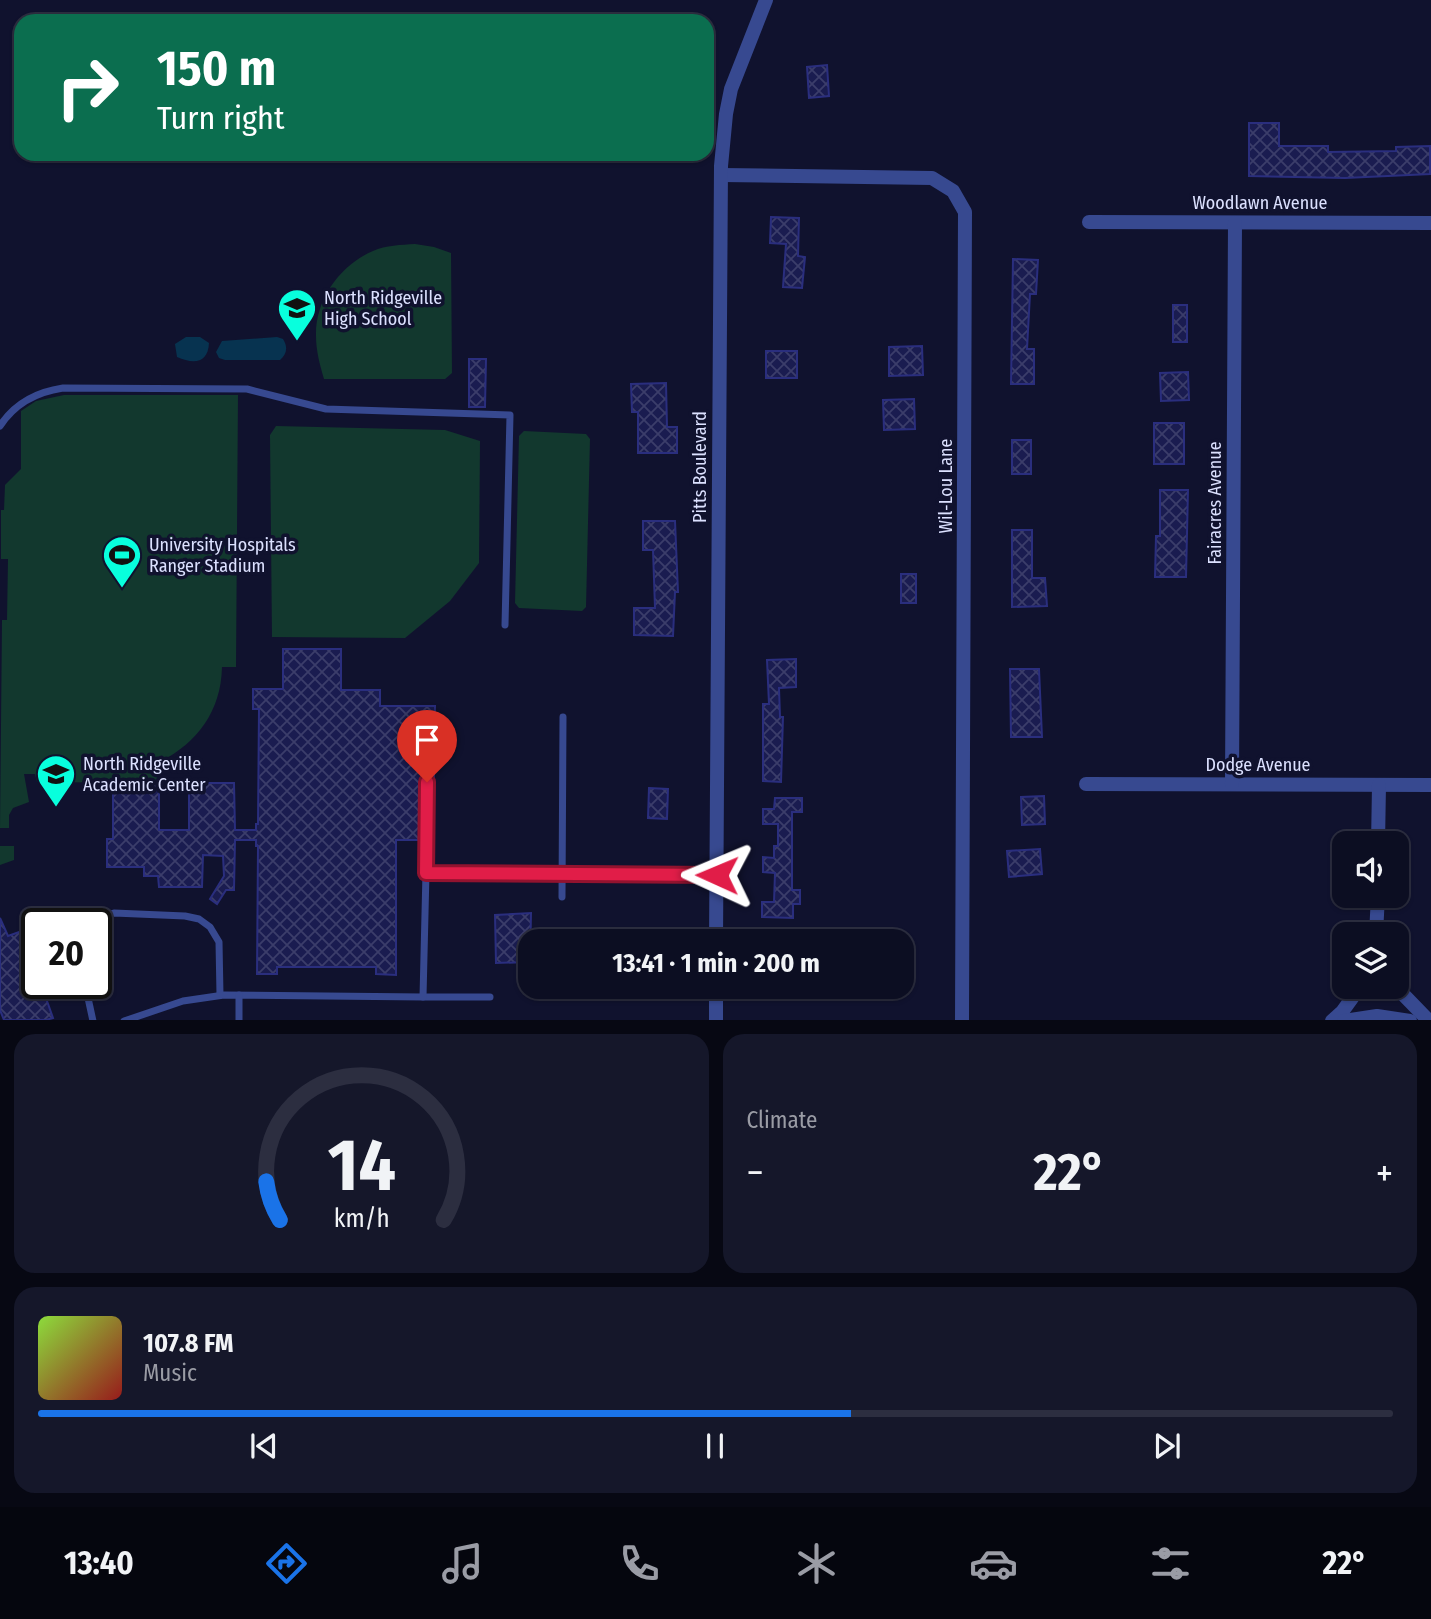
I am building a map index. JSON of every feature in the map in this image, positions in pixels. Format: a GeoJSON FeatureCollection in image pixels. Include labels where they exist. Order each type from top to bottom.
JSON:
{"type":"FeatureCollection","features":[{"type":"Feature","properties":{"kind":"street","name":"Pitts Boulevard"},"geometry":{"type":"LineString","coordinates":[[716,929],[722,139],[732,89],[766,0]]}},
{"type":"Feature","properties":{"kind":"street","name":"Wil-Lou Lane"},"geometry":{"type":"LineString","coordinates":[[721,176],[932,178],[953,191],[965,212],[962,1020]]}},
{"type":"Feature","properties":{"kind":"street","name":"Woodlawn Avenue"},"geometry":{"type":"LineString","coordinates":[[1089,222],[1431,223]]}},
{"type":"Feature","properties":{"kind":"street","name":"Fairacres Avenue"},"geometry":{"type":"LineString","coordinates":[[1232,784],[1235,223]]}},
{"type":"Feature","properties":{"kind":"street","name":"Dodge Avenue"},"geometry":{"type":"LineString","coordinates":[[1086,784],[1431,785]]}},
{"type":"Feature","properties":{"kind":"street"},"geometry":{"type":"LineString","coordinates":[[1378,785],[1378,831]]}},
{"type":"Feature","properties":{"kind":"street"},"geometry":{"type":"LineString","coordinates":[[1377,908],[1377,922]]}},
{"type":"Feature","properties":{"kind":"street"},"geometry":{"type":"LineString","coordinates":[[1377,912],[1380,922]]}},
{"type":"Feature","properties":{"kind":"street"},"geometry":{"type":"LineString","coordinates":[[716,999],[716,1020]]}},
{"type":"Feature","properties":{"kind":"street"},"geometry":{"type":"LineString","coordinates":[[1332,1020],[1351,999]]}},
{"type":"Feature","properties":{"kind":"street"},"geometry":{"type":"LineString","coordinates":[[1408,999],[1429,1020]]}},
{"type":"Feature","properties":{"kind":"street"},"geometry":{"type":"LineString","coordinates":[[1344,1020],[1377,1016],[1410,1020]]}},
{"type":"Feature","properties":{"kind":"lane"},"geometry":{"type":"LineString","coordinates":[[0,426],[6,416],[22,402],[37,394],[63,388],[247,389],[326,409],[510,415],[505,625]]}},
{"type":"Feature","properties":{"kind":"lane"},"geometry":{"type":"LineString","coordinates":[[562,718],[562,897]]}},
{"type":"Feature","properties":{"kind":"lane"},"geometry":{"type":"LineString","coordinates":[[423,997],[427,782]]}},
{"type":"Feature","properties":{"kind":"lane"},"geometry":{"type":"LineString","coordinates":[[426,873],[717,875]]}},
{"type":"Feature","properties":{"kind":"lane"},"geometry":{"type":"LineString","coordinates":[[112,914],[185,916],[199,919],[210,927],[219,942],[220,995]]}},
{"type":"Feature","properties":{"kind":"lane"},"geometry":{"type":"LineString","coordinates":[[124,1020],[175,1003],[220,995],[490,997]]}},
{"type":"Feature","properties":{"kind":"lane"},"geometry":{"type":"LineString","coordinates":[[239,995],[239,1020]]}},
{"type":"Feature","properties":{"kind":"lane"},"geometry":{"type":"LineString","coordinates":[[88,999],[93,1020]]}},
{"type":"Feature","properties":{"kind":"green space"},"geometry":{"type":"Polygon","coordinates":[[[415,244],[451,253],[452,373],[445,379],[324,379],[317,347],[317,323],[320,309],[332,285],[350,265],[373,251],[388,246],[415,244]]]}},
{"type":"Feature","properties":{"kind":"green space","name":"University Hospitals Ranger Stadium"},"geometry":{"type":"Polygon","coordinates":[[[64,395],[238,395],[236,667],[222,667],[217,698],[205,724],[186,745],[160,762],[159,783],[37,782],[35,774],[24,774],[29,802],[13,808],[9,815],[9,828],[0,828],[2,620],[7,620],[8,559],[1,559],[1,510],[4,510],[5,485],[21,469],[21,411],[36,401],[64,395]]]}},
{"type":"Feature","properties":{"kind":"green space"},"geometry":{"type":"Polygon","coordinates":[[[276,426],[445,430],[480,441],[479,563],[450,601],[405,638],[272,637],[270,435],[276,426]]]}},
{"type":"Feature","properties":{"kind":"green space"},"geometry":{"type":"Polygon","coordinates":[[[524,431],[586,434],[590,439],[586,607],[582,611],[519,608],[515,603],[519,436],[524,431]]]}},
{"type":"Feature","properties":{"kind":"green space"},"geometry":{"type":"Polygon","coordinates":[[[0,846],[14,846],[14,860],[0,865],[0,846]]]}},
{"type":"Feature","properties":{"kind":"water"},"geometry":{"type":"Polygon","coordinates":[[[186,337],[200,337],[209,343],[203,359],[189,361],[177,357],[175,344],[186,337]]]}},
{"type":"Feature","properties":{"kind":"water"},"geometry":{"type":"Polygon","coordinates":[[[277,337],[283,339],[286,348],[280,360],[225,360],[219,358],[216,352],[222,341],[277,337]]]}},
{"type":"Feature","properties":{"kind":"building"},"geometry":{"type":"Polygon","coordinates":[[[827,65],[829,96],[809,98],[807,67],[827,65]]]}},
{"type":"Feature","properties":{"kind":"building"},"geometry":{"type":"Polygon","coordinates":[[[1249,123],[1279,123],[1279,146],[1328,146],[1328,152],[1396,151],[1396,147],[1430,146],[1430,174],[1345,178],[1249,176],[1249,123]]]}},
{"type":"Feature","properties":{"kind":"building"},"geometry":{"type":"Polygon","coordinates":[[[771,217],[799,218],[798,256],[805,257],[802,288],[783,287],[786,244],[770,243],[771,217]]]}},
{"type":"Feature","properties":{"kind":"building"},"geometry":{"type":"Polygon","coordinates":[[[1013,259],[1038,260],[1036,294],[1030,294],[1027,349],[1034,349],[1034,384],[1011,384],[1013,259]]]}},
{"type":"Feature","properties":{"kind":"building"},"geometry":{"type":"Polygon","coordinates":[[[1173,305],[1187,305],[1187,342],[1173,342],[1173,305]]]}},
{"type":"Feature","properties":{"kind":"building"},"geometry":{"type":"Polygon","coordinates":[[[922,346],[923,375],[889,376],[889,347],[922,346]]]}},
{"type":"Feature","properties":{"kind":"building"},"geometry":{"type":"Polygon","coordinates":[[[766,351],[797,351],[797,378],[766,378],[766,351]]]}},
{"type":"Feature","properties":{"kind":"building"},"geometry":{"type":"Polygon","coordinates":[[[469,359],[486,359],[485,407],[469,407],[469,359]]]}},
{"type":"Feature","properties":{"kind":"building"},"geometry":{"type":"Polygon","coordinates":[[[1188,372],[1189,400],[1161,401],[1160,373],[1188,372]]]}},
{"type":"Feature","properties":{"kind":"building"},"geometry":{"type":"Polygon","coordinates":[[[666,383],[667,427],[677,427],[677,453],[638,453],[638,412],[632,412],[631,384],[666,383]]]}},
{"type":"Feature","properties":{"kind":"building"},"geometry":{"type":"Polygon","coordinates":[[[914,399],[915,429],[884,430],[883,400],[914,399]]]}},
{"type":"Feature","properties":{"kind":"building"},"geometry":{"type":"Polygon","coordinates":[[[1154,423],[1184,423],[1184,464],[1154,464],[1154,423]]]}},
{"type":"Feature","properties":{"kind":"building"},"geometry":{"type":"Polygon","coordinates":[[[1012,440],[1031,440],[1031,474],[1012,474],[1012,440]]]}},
{"type":"Feature","properties":{"kind":"building"},"geometry":{"type":"Polygon","coordinates":[[[1160,490],[1188,490],[1186,577],[1155,577],[1156,536],[1160,536],[1160,490]]]}},
{"type":"Feature","properties":{"kind":"building"},"geometry":{"type":"Polygon","coordinates":[[[643,521],[675,521],[678,592],[675,592],[673,636],[634,635],[634,608],[655,608],[653,550],[643,550],[643,521]]]}},
{"type":"Feature","properties":{"kind":"building"},"geometry":{"type":"Polygon","coordinates":[[[1012,530],[1032,530],[1032,578],[1045,578],[1047,606],[1012,607],[1012,530]]]}},
{"type":"Feature","properties":{"kind":"building"},"geometry":{"type":"Polygon","coordinates":[[[901,574],[916,574],[916,603],[901,603],[901,574]]]}},
{"type":"Feature","properties":{"kind":"building"},"geometry":{"type":"Polygon","coordinates":[[[283,649],[341,649],[341,690],[380,690],[380,706],[435,706],[434,778],[421,778],[420,840],[396,840],[396,975],[376,974],[376,967],[277,967],[277,974],[257,974],[256,840],[235,840],[234,890],[226,890],[217,904],[210,899],[224,876],[223,856],[203,855],[202,887],[159,887],[158,876],[144,876],[144,867],[107,867],[107,839],[113,839],[113,783],[159,783],[159,830],[189,830],[189,783],[234,783],[235,830],[256,830],[259,709],[253,709],[253,689],[283,689],[283,649]]]}},
{"type":"Feature","properties":{"kind":"building"},"geometry":{"type":"Polygon","coordinates":[[[796,659],[796,687],[779,688],[780,717],[783,717],[781,782],[763,781],[763,704],[769,704],[767,660],[796,659]]]}},
{"type":"Feature","properties":{"kind":"building"},"geometry":{"type":"Polygon","coordinates":[[[1010,669],[1039,669],[1042,737],[1011,737],[1010,669]]]}},
{"type":"Feature","properties":{"kind":"building"},"geometry":{"type":"Polygon","coordinates":[[[649,788],[668,789],[667,819],[648,818],[649,788]]]}},
{"type":"Feature","properties":{"kind":"building"},"geometry":{"type":"Polygon","coordinates":[[[1044,796],[1045,824],[1022,825],[1021,797],[1044,796]]]}},
{"type":"Feature","properties":{"kind":"building"},"geometry":{"type":"Polygon","coordinates":[[[775,798],[802,798],[802,812],[792,812],[792,890],[800,890],[800,904],[793,904],[793,918],[762,917],[762,902],[774,902],[775,873],[763,872],[763,857],[774,858],[774,846],[778,846],[778,824],[763,824],[763,809],[774,809],[775,798]]]}},
{"type":"Feature","properties":{"kind":"building"},"geometry":{"type":"Polygon","coordinates":[[[1040,849],[1042,874],[1009,877],[1007,851],[1040,849]]]}},
{"type":"Feature","properties":{"kind":"building"},"geometry":{"type":"Polygon","coordinates":[[[531,913],[531,929],[518,929],[518,962],[496,963],[495,915],[531,913]]]}},
{"type":"Feature","properties":{"kind":"building"},"geometry":{"type":"Polygon","coordinates":[[[0,918],[8,936],[21,931],[21,999],[46,999],[53,1018],[4,1020],[0,1010],[0,918]]]}},
{"type":"Feature","properties":{"kind":"place","name":"North Ridgeville High School"},"geometry":{"type":"Point","coordinates":[297,342]}},
{"type":"Feature","properties":{"kind":"place","name":"University Hospitals Ranger Stadium"},"geometry":{"type":"Point","coordinates":[122,589]}},
{"type":"Feature","properties":{"kind":"place","name":"North Ridgeville Academic Center"},"geometry":{"type":"Point","coordinates":[56,808]}},
{"type":"Feature","properties":{"kind":"route"},"geometry":{"type":"LineString","coordinates":[[427,782],[426,873],[717,875]]}}]}
